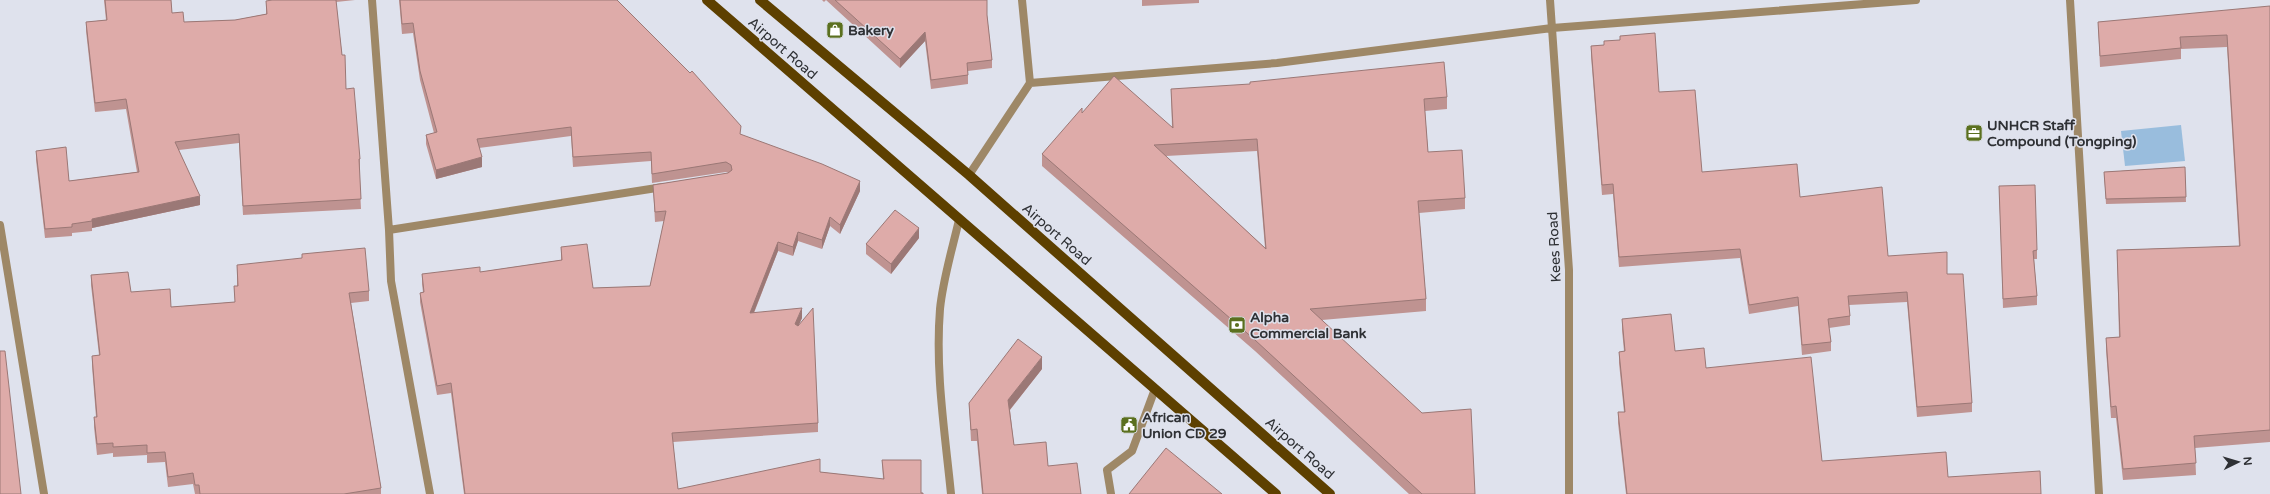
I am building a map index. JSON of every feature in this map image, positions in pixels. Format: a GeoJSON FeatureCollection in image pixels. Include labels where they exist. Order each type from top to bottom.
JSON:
{"type":"FeatureCollection","features":[{"type":"Feature","properties":{"kind":"main road","name":"Airport Road"},"geometry":{"type":"LineString","coordinates":[[707,0],[1276,494]]}},
{"type":"Feature","properties":{"kind":"main road","name":"Airport Road"},"geometry":{"type":"LineString","coordinates":[[760,0],[969,176],[1330,494]]}},
{"type":"Feature","properties":{"kind":"street"},"geometry":{"type":"LineString","coordinates":[[372,0],[390,230],[391,281],[430,494]]}},
{"type":"Feature","properties":{"kind":"street"},"geometry":{"type":"LineString","coordinates":[[969,176],[1030,83],[1022,0]]}},
{"type":"Feature","properties":{"kind":"street","name":"Kees Road"},"geometry":{"type":"LineString","coordinates":[[1550,0],[1569,270],[1570,494]]}},
{"type":"Feature","properties":{"kind":"street"},"geometry":{"type":"LineString","coordinates":[[1030,83],[1277,63],[1552,28],[1916,0]]}},
{"type":"Feature","properties":{"kind":"street"},"geometry":{"type":"LineString","coordinates":[[2070,0],[2099,494]]}},
{"type":"Feature","properties":{"kind":"street"},"geometry":{"type":"LineString","coordinates":[[390,230],[672,186]]}},
{"type":"Feature","properties":{"kind":"street"},"geometry":{"type":"LineString","coordinates":[[951,494],[939,369],[940,311],[943,288],[959,220]]}},
{"type":"Feature","properties":{"kind":"street"},"geometry":{"type":"LineString","coordinates":[[0,225],[44,494]]}},
{"type":"Feature","properties":{"kind":"street"},"geometry":{"type":"LineString","coordinates":[[1111,494],[1107,470],[1132,451],[1155,389]]}},
{"type":"Feature","properties":{"kind":"water"},"geometry":{"type":"Polygon","coordinates":[[[2181,125],[2185,161],[2125,166],[2121,131],[2181,125]]]}},
{"type":"Feature","properties":{"kind":"building"},"geometry":{"type":"Polygon","coordinates":[[[105,0],[171,0],[172,13],[183,12],[184,22],[235,20],[267,14],[266,1],[272,0],[336,0],[342,55],[345,55],[346,89],[354,88],[360,159],[361,199],[243,206],[239,134],[175,142],[200,196],[92,219],[92,221],[72,224],[72,227],[45,229],[36,151],[66,147],[69,181],[139,172],[126,99],[95,103],[86,22],[107,20],[105,0]]]}},
{"type":"Feature","properties":{"kind":"building"},"geometry":{"type":"Polygon","coordinates":[[[400,0],[617,0],[690,73],[692,71],[741,126],[740,134],[822,164],[860,181],[840,225],[830,217],[822,240],[798,232],[793,247],[778,242],[750,313],[802,308],[795,324],[798,326],[813,308],[818,423],[672,433],[678,489],[820,459],[820,472],[884,479],[882,460],[921,460],[921,493],[923,494],[465,494],[451,383],[437,386],[420,293],[424,292],[422,274],[480,267],[480,272],[562,260],[561,247],[587,244],[593,288],[650,286],[666,211],[655,212],[653,185],[728,173],[732,170],[731,165],[726,162],[652,174],[651,152],[573,157],[571,127],[477,139],[482,157],[436,170],[426,135],[437,132],[420,71],[413,23],[402,24],[400,0]]]}},
{"type":"Feature","properties":{"kind":"building"},"geometry":{"type":"Polygon","coordinates":[[[835,0],[987,0],[987,15],[992,60],[967,63],[968,75],[931,80],[925,32],[900,59],[835,0]]]}},
{"type":"Feature","properties":{"kind":"building"},"geometry":{"type":"Polygon","coordinates":[[[2270,6],[2270,430],[2194,436],[2196,463],[2123,469],[2116,406],[2111,407],[2106,338],[2120,337],[2117,250],[2240,246],[2227,35],[2180,37],[2181,48],[2100,56],[2098,22],[2270,6]]]}},
{"type":"Feature","properties":{"kind":"building"},"geometry":{"type":"Polygon","coordinates":[[[1655,33],[1659,92],[1695,90],[1702,172],[1797,164],[1800,197],[1882,187],[1888,256],[1947,252],[1947,274],[1963,274],[1972,403],[1917,407],[1907,292],[1848,296],[1850,316],[1828,319],[1831,342],[1802,345],[1798,297],[1749,305],[1740,249],[1619,257],[1613,184],[1602,185],[1591,46],[1604,45],[1604,41],[1620,40],[1620,36],[1655,33]]]}},
{"type":"Feature","properties":{"kind":"building"},"geometry":{"type":"Polygon","coordinates":[[[1444,62],[1447,97],[1424,99],[1428,152],[1462,150],[1465,198],[1418,201],[1426,299],[1310,309],[1422,413],[1471,409],[1475,494],[1422,494],[1255,340],[1042,154],[1082,108],[1082,113],[1114,76],[1173,128],[1171,89],[1250,84],[1250,82],[1444,62]],[[1257,139],[1154,145],[1266,249],[1257,139]]]}},
{"type":"Feature","properties":{"kind":"building"},"geometry":{"type":"Polygon","coordinates":[[[2185,167],[2186,197],[2106,199],[2104,172],[2185,167]]]}},
{"type":"Feature","properties":{"kind":"building"},"geometry":{"type":"Polygon","coordinates":[[[2035,185],[2037,250],[2033,251],[2037,296],[2003,299],[1999,186],[2035,185]]]}},
{"type":"Feature","properties":{"kind":"building"},"geometry":{"type":"Polygon","coordinates":[[[895,210],[919,228],[891,264],[866,244],[895,210]]]}},
{"type":"Feature","properties":{"kind":"building"},"geometry":{"type":"Polygon","coordinates":[[[365,248],[369,291],[349,293],[381,488],[344,494],[200,494],[199,485],[195,485],[193,473],[168,477],[165,452],[147,453],[147,445],[113,447],[113,443],[97,444],[94,417],[97,417],[92,356],[100,355],[91,275],[128,272],[131,292],[170,289],[171,307],[235,302],[234,286],[238,286],[237,265],[302,258],[302,254],[365,248]]]}},
{"type":"Feature","properties":{"kind":"building"},"geometry":{"type":"Polygon","coordinates":[[[1671,314],[1675,351],[1704,348],[1706,368],[1811,357],[1822,461],[1946,452],[1948,477],[2040,471],[2041,494],[1627,494],[1618,412],[1625,412],[1619,352],[1625,351],[1622,319],[1671,314]]]}},
{"type":"Feature","properties":{"kind":"building"},"geometry":{"type":"Polygon","coordinates":[[[1018,339],[1042,357],[1008,400],[1014,445],[1046,442],[1048,466],[1077,463],[1081,494],[983,494],[977,429],[971,430],[969,403],[1018,339]]]}},
{"type":"Feature","properties":{"kind":"building"},"geometry":{"type":"Polygon","coordinates":[[[0,351],[5,351],[21,494],[0,494],[0,351]]]}},
{"type":"Feature","properties":{"kind":"building"},"geometry":{"type":"Polygon","coordinates":[[[1166,448],[1222,494],[1129,494],[1166,448]]]}},
{"type":"Feature","properties":{"kind":"place","name":"Bakery"},"geometry":{"type":"Point","coordinates":[835,30]}},
{"type":"Feature","properties":{"kind":"place","name":"UNHCR Staff Compound (Tongping)"},"geometry":{"type":"Point","coordinates":[1974,133]}},
{"type":"Feature","properties":{"kind":"place","name":"Alpha Commercial Bank"},"geometry":{"type":"Point","coordinates":[1237,325]}},
{"type":"Feature","properties":{"kind":"place","name":"African Union CD 29"},"geometry":{"type":"Point","coordinates":[1129,425]}}]}
